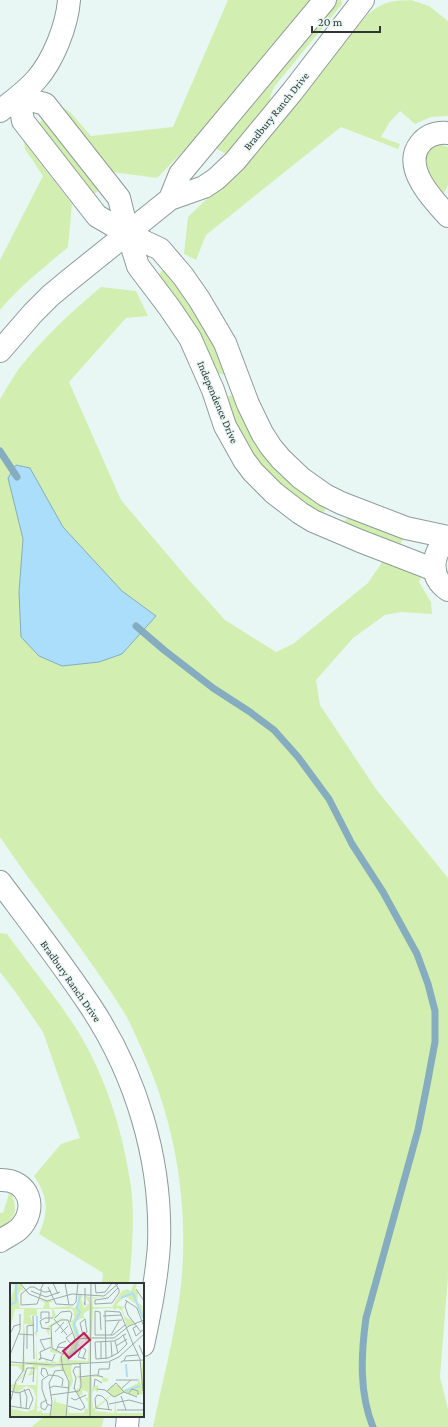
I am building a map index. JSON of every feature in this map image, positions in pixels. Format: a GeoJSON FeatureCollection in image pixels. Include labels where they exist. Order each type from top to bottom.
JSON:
{"type":"FeatureCollection","features":[{"type":"Feature","properties":{"kind":"street"},"geometry":{"type":"LineString","coordinates":[[0,111],[19,97],[36,79],[49,61],[59,40],[69,0]]}},
{"type":"Feature","properties":{"kind":"street","name":"Bradbury Ranch Drive"},"geometry":{"type":"LineString","coordinates":[[170,199],[180,174],[325,0]]}},
{"type":"Feature","properties":{"kind":"street","name":"Bradbury Ranch Drive"},"geometry":{"type":"LineString","coordinates":[[0,351],[50,296],[170,199],[204,187],[216,179],[235,160],[292,92],[363,0]]}},
{"type":"Feature","properties":{"kind":"street"},"geometry":{"type":"LineString","coordinates":[[19,97],[23,121],[96,216],[128,234],[160,249],[183,276],[216,326],[228,350],[248,404],[262,433],[271,447],[301,478],[325,495],[341,503],[406,528],[448,537],[436,554],[435,570],[440,582],[448,590]]}},
{"type":"Feature","properties":{"kind":"street","name":"Independence Drive"},"geometry":{"type":"LineString","coordinates":[[19,97],[45,104],[119,198],[138,266],[184,327],[197,352],[213,390],[225,426],[244,460],[253,472],[274,493],[295,510],[313,521],[435,570]]}},
{"type":"Feature","properties":{"kind":"street"},"geometry":{"type":"LineString","coordinates":[[448,133],[438,133],[422,141],[417,148],[414,157],[414,166],[418,175],[435,201],[448,216]]}},
{"type":"Feature","properties":{"kind":"street"},"geometry":{"type":"LineString","coordinates":[[213,390],[239,379]]}},
{"type":"Feature","properties":{"kind":"street"},"geometry":{"type":"LineString","coordinates":[[330,528],[341,503]]}},
{"type":"Feature","properties":{"kind":"street","name":"Bradbury Ranch Drive"},"geometry":{"type":"LineString","coordinates":[[0,882],[89,1005],[121,1062],[143,1118],[154,1168],[159,1219],[157,1269],[144,1340]]}},
{"type":"Feature","properties":{"kind":"street"},"geometry":{"type":"LineString","coordinates":[[0,1180],[11,1181],[20,1186],[27,1194],[30,1202],[29,1212],[19,1228],[0,1241]]}},
{"type":"Feature","properties":{"kind":"street"},"geometry":{"type":"LineString","coordinates":[[126,1427],[128,1417]]}},
{"type":"Feature","properties":{"kind":"green space"},"geometry":{"type":"Polygon","coordinates":[[[228,0],[314,0],[209,125],[157,178],[112,172],[60,106],[70,112],[91,136],[173,127],[228,0]]]}},
{"type":"Feature","properties":{"kind":"green space"},"geometry":{"type":"Polygon","coordinates":[[[334,0],[341,0],[342,4],[274,87],[269,104],[228,155],[217,149],[216,143],[334,0]]]}},
{"type":"Feature","properties":{"kind":"green space"},"geometry":{"type":"Polygon","coordinates":[[[411,0],[429,6],[448,21],[448,116],[431,117],[415,124],[400,111],[389,123],[381,137],[400,144],[398,149],[341,127],[206,235],[196,260],[184,254],[188,217],[238,169],[368,14],[379,6],[388,2],[411,0]]]}},
{"type":"Feature","properties":{"kind":"green space"},"geometry":{"type":"Polygon","coordinates":[[[42,120],[46,120],[99,187],[98,191],[94,194],[38,124],[42,120]]]}},
{"type":"Feature","properties":{"kind":"green space"},"geometry":{"type":"Polygon","coordinates":[[[24,142],[72,204],[68,247],[24,285],[0,310],[0,260],[43,176],[25,149],[24,142]]]}},
{"type":"Feature","properties":{"kind":"green space"},"geometry":{"type":"Polygon","coordinates":[[[439,144],[448,147],[448,185],[444,193],[430,173],[426,160],[427,154],[431,148],[439,144]]]}},
{"type":"Feature","properties":{"kind":"green space"},"geometry":{"type":"Polygon","coordinates":[[[162,271],[166,271],[201,317],[226,371],[223,375],[216,372],[158,275],[162,271]]]}},
{"type":"Feature","properties":{"kind":"green space"},"geometry":{"type":"Polygon","coordinates":[[[101,287],[136,291],[148,316],[126,318],[69,382],[121,500],[225,620],[276,652],[293,644],[368,583],[383,561],[408,570],[421,577],[419,582],[431,602],[432,614],[401,612],[385,615],[353,638],[316,680],[320,705],[376,789],[448,878],[448,1276],[440,1377],[448,1409],[448,1427],[153,1427],[175,1328],[183,1263],[182,1201],[178,1170],[165,1110],[143,1052],[125,1014],[95,969],[0,837],[0,399],[18,370],[37,347],[68,316],[101,287]]]}},
{"type":"Feature","properties":{"kind":"green space"},"geometry":{"type":"Polygon","coordinates":[[[233,395],[325,506],[325,511],[321,513],[303,505],[260,465],[237,431],[226,397],[233,395]]]}},
{"type":"Feature","properties":{"kind":"green space"},"geometry":{"type":"Polygon","coordinates":[[[350,517],[401,535],[403,539],[400,545],[345,524],[345,520],[350,517]]]}},
{"type":"Feature","properties":{"kind":"green space"},"geometry":{"type":"Polygon","coordinates":[[[0,933],[7,934],[72,1022],[94,1060],[103,1080],[123,1144],[131,1187],[133,1223],[129,1283],[102,1283],[103,1273],[39,1234],[46,1211],[46,1204],[39,1183],[34,1176],[61,1144],[80,1138],[43,1032],[0,972],[0,933]]]}},
{"type":"Feature","properties":{"kind":"green space"},"geometry":{"type":"Polygon","coordinates":[[[9,1194],[12,1195],[14,1201],[14,1214],[5,1225],[0,1228],[0,1213],[3,1213],[9,1194]]]}},
{"type":"Feature","properties":{"kind":"green space"},"geometry":{"type":"Polygon","coordinates":[[[44,1417],[104,1417],[102,1427],[31,1427],[44,1417]]]}},
{"type":"Feature","properties":{"kind":"water"},"geometry":{"type":"Polygon","coordinates":[[[16,465],[30,468],[63,527],[122,591],[156,616],[122,654],[99,662],[62,666],[39,656],[21,637],[19,592],[23,539],[8,478],[16,465]]]}},
{"type":"Feature","properties":{"kind":"waterway"},"geometry":{"type":"LineString","coordinates":[[0,451],[17,477]]}},
{"type":"Feature","properties":{"kind":"waterway"},"geometry":{"type":"LineString","coordinates":[[136,626],[213,688],[250,712],[274,730],[298,757],[329,799],[352,844],[383,892],[417,954],[428,984],[435,1011],[435,1042],[418,1130],[366,1318],[364,1332],[362,1359],[363,1387],[368,1414],[373,1427]]}}]}
